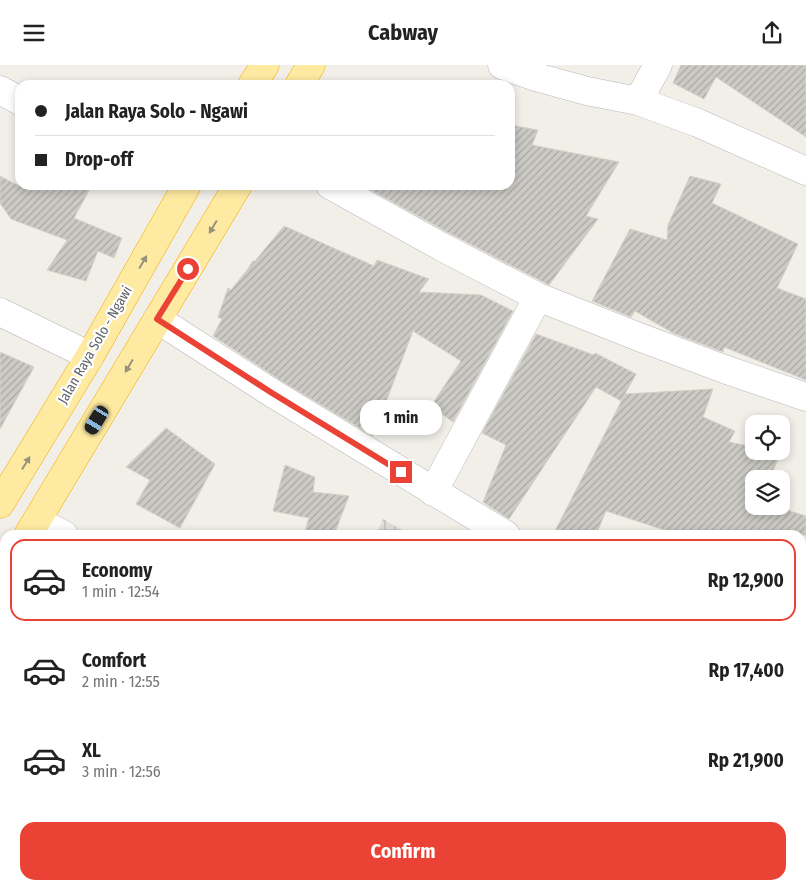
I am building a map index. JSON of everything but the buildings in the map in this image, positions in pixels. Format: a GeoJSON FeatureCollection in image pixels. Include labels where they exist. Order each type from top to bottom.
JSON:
{"type":"FeatureCollection","features":[{"type":"Feature","properties":{"kind":"highway"},"geometry":{"type":"LineString","coordinates":[[255,80],[265,65]]}},
{"type":"Feature","properties":{"kind":"highway"},"geometry":{"type":"LineString","coordinates":[[302,80],[311,65]]}},
{"type":"Feature","properties":{"kind":"highway","name":"Jalan Raya Solo - Ngawi"},"geometry":{"type":"LineString","coordinates":[[0,504],[90,356],[182,190]]}},
{"type":"Feature","properties":{"kind":"highway"},"geometry":{"type":"LineString","coordinates":[[32,528],[235,190]]}},
{"type":"Feature","properties":{"kind":"street"},"geometry":{"type":"LineString","coordinates":[[502,65],[536,77],[638,101],[698,123],[806,171]]}},
{"type":"Feature","properties":{"kind":"street"},"geometry":{"type":"LineString","coordinates":[[638,101],[658,65]]}},
{"type":"Feature","properties":{"kind":"street"},"geometry":{"type":"LineString","coordinates":[[0,90],[15,98]]}},
{"type":"Feature","properties":{"kind":"street"},"geometry":{"type":"LineString","coordinates":[[339,190],[538,297],[716,366],[806,397]]}},
{"type":"Feature","properties":{"kind":"street"},"geometry":{"type":"LineString","coordinates":[[433,492],[538,297]]}},
{"type":"Feature","properties":{"kind":"street"},"geometry":{"type":"LineString","coordinates":[[0,312],[90,356]]}},
{"type":"Feature","properties":{"kind":"street"},"geometry":{"type":"LineString","coordinates":[[157,319],[272,393],[498,530]]}},
{"type":"Feature","properties":{"kind":"shaded area"},"geometry":{"type":"Polygon","coordinates":[[[383,519],[402,530],[378,530],[383,519]]]}},
{"type":"Feature","properties":{"kind":"route"},"geometry":{"type":"LineString","coordinates":[[188,269],[157,319],[272,393],[401,472]]}}]}
